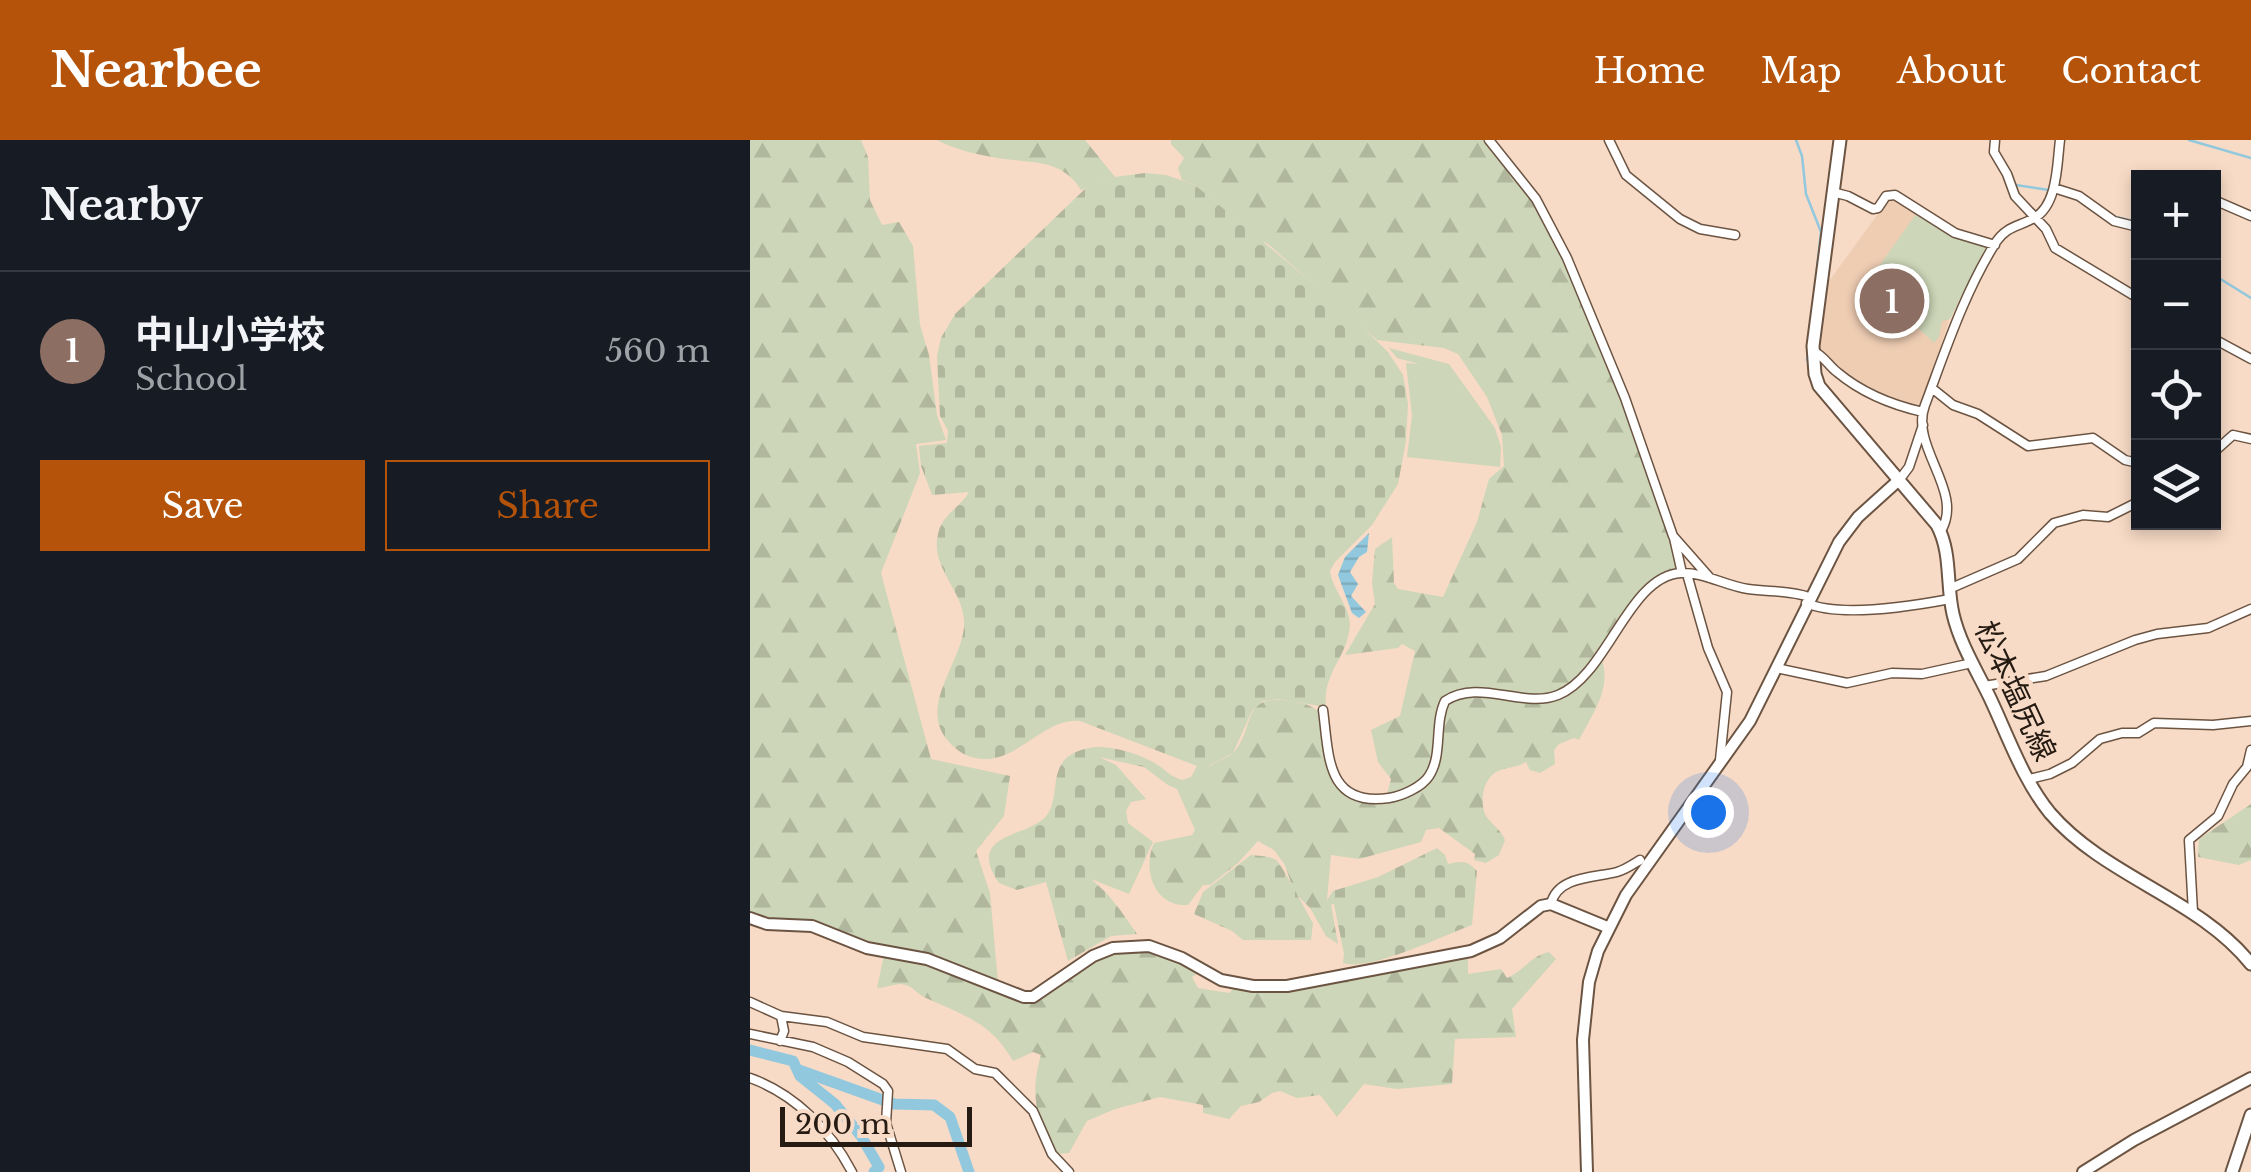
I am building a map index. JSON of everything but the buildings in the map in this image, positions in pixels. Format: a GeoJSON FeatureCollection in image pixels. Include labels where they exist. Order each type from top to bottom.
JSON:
{"type":"FeatureCollection","features":[{"type":"Feature","properties":{"kind":"main road","name":"松本塩尻線"},"geometry":{"type":"LineString","coordinates":[[1840,140],[1813,351],[1820,386],[1941,531],[1957,628],[2047,809],[2078,839],[2228,940],[2251,964]]}},
{"type":"Feature","properties":{"kind":"main road"},"geometry":{"type":"LineString","coordinates":[[1587,1172],[1584,1023],[1589,982],[1607,927],[1750,721],[1839,542],[1858,517],[1900,479]]}},
{"type":"Feature","properties":{"kind":"main road"},"geometry":{"type":"LineString","coordinates":[[750,918],[767,924],[812,926],[867,948],[927,958],[1033,998],[1093,956],[1113,948],[1149,946],[1182,958],[1221,980],[1254,986],[1288,986],[1471,951],[1500,938],[1541,906],[1551,904],[1607,927]]}},
{"type":"Feature","properties":{"kind":"main road"},"geometry":{"type":"LineString","coordinates":[[2083,1172],[2134,1140],[2251,1078]]}},
{"type":"Feature","properties":{"kind":"main road"},"geometry":{"type":"LineString","coordinates":[[2232,1172],[2251,1114]]}},
{"type":"Feature","properties":{"kind":"street"},"geometry":{"type":"LineString","coordinates":[[1489,140],[1536,199],[1567,258],[1625,398],[1708,648],[1727,692],[1719,768]]}},
{"type":"Feature","properties":{"kind":"street"},"geometry":{"type":"LineString","coordinates":[[1610,140],[1622,168],[1634,182],[1680,219],[1700,229],[1735,235]]}},
{"type":"Feature","properties":{"kind":"street"},"geometry":{"type":"LineString","coordinates":[[1995,140],[1994,152],[2015,196],[2046,229],[2059,252],[2131,294]]}},
{"type":"Feature","properties":{"kind":"street"},"geometry":{"type":"LineString","coordinates":[[1941,531],[1946,523],[1946,496],[1934,466],[1923,412],[1953,324],[1995,244],[2010,226],[2035,218],[2054,188],[2060,140]]}},
{"type":"Feature","properties":{"kind":"street"},"geometry":{"type":"LineString","coordinates":[[2054,188],[2079,196],[2114,221],[2131,225]]}},
{"type":"Feature","properties":{"kind":"street"},"geometry":{"type":"LineString","coordinates":[[1832,192],[1873,210],[1886,196],[1895,195],[1955,232],[1995,244]]}},
{"type":"Feature","properties":{"kind":"street"},"geometry":{"type":"LineString","coordinates":[[2221,203],[2251,216]]}},
{"type":"Feature","properties":{"kind":"street"},"geometry":{"type":"LineString","coordinates":[[2221,343],[2251,359]]}},
{"type":"Feature","properties":{"kind":"street"},"geometry":{"type":"LineString","coordinates":[[1813,351],[1886,404],[1923,412]]}},
{"type":"Feature","properties":{"kind":"street"},"geometry":{"type":"LineString","coordinates":[[1933,389],[1953,405],[1978,414],[2028,446],[2093,438],[2131,462]]}},
{"type":"Feature","properties":{"kind":"street"},"geometry":{"type":"LineString","coordinates":[[1900,479],[1909,467],[1923,425]]}},
{"type":"Feature","properties":{"kind":"street"},"geometry":{"type":"LineString","coordinates":[[2221,446],[2234,435],[2250,434]]}},
{"type":"Feature","properties":{"kind":"street"},"geometry":{"type":"LineString","coordinates":[[1323,710],[1330,767],[1339,785],[1351,795],[1361,797],[1400,795],[1429,777],[1445,701],[1468,693],[1508,693],[1534,698],[1564,692],[1578,682],[1662,578],[1684,573],[1749,589],[1774,589],[1822,608],[1854,609],[1950,594],[2018,559],[2054,523],[2083,515],[2108,518],[2131,506]]}},
{"type":"Feature","properties":{"kind":"street"},"geometry":{"type":"LineString","coordinates":[[1673,536],[1710,578]]}},
{"type":"Feature","properties":{"kind":"street"},"geometry":{"type":"LineString","coordinates":[[1984,686],[2046,676],[2135,640],[2208,628],[2251,609]]}},
{"type":"Feature","properties":{"kind":"street"},"geometry":{"type":"LineString","coordinates":[[1776,668],[1847,683],[1972,663]]}},
{"type":"Feature","properties":{"kind":"street"},"geometry":{"type":"LineString","coordinates":[[2029,779],[2072,763],[2100,738],[2138,733],[2154,723],[2213,725],[2251,721]]}},
{"type":"Feature","properties":{"kind":"street"},"geometry":{"type":"LineString","coordinates":[[2193,916],[2188,840],[2218,816],[2251,750]]}},
{"type":"Feature","properties":{"kind":"street"},"geometry":{"type":"LineString","coordinates":[[1551,904],[1558,890],[1578,880],[1621,871],[1640,860]]}},
{"type":"Feature","properties":{"kind":"street"},"geometry":{"type":"LineString","coordinates":[[750,1002],[781,1016],[827,1022],[878,1040],[947,1050],[976,1069],[995,1073],[1034,1111],[1055,1159],[1069,1172]]}},
{"type":"Feature","properties":{"kind":"street"},"geometry":{"type":"LineString","coordinates":[[780,1041],[784,1031],[781,1016]]}},
{"type":"Feature","properties":{"kind":"street"},"geometry":{"type":"LineString","coordinates":[[750,1034],[813,1047],[848,1062],[883,1084],[886,1122],[901,1172]]}},
{"type":"Feature","properties":{"kind":"street"},"geometry":{"type":"LineString","coordinates":[[750,1078],[780,1092],[812,1118],[832,1139],[852,1172]]}},
{"type":"Feature","properties":{"kind":"street"},"geometry":{"type":"LineString","coordinates":[[1052,1172],[1055,1159]]}},
{"type":"Feature","properties":{"kind":"shaded area"},"geometry":{"type":"Polygon","coordinates":[[[1894,199],[1954,238],[1984,245],[1985,249],[1949,319],[1931,380],[1917,409],[1889,402],[1838,370],[1819,350],[1827,284],[1888,200],[1894,199]]]}},
{"type":"Feature","properties":{"kind":"green space"},"geometry":{"type":"Polygon","coordinates":[[[750,140],[861,140],[868,157],[870,200],[882,225],[899,222],[913,246],[920,325],[929,355],[937,415],[946,440],[916,444],[920,473],[881,573],[931,759],[1010,776],[1004,816],[976,851],[990,893],[998,982],[907,952],[750,914],[750,140]]]}},
{"type":"Feature","properties":{"kind":"green space"},"geometry":{"type":"Polygon","coordinates":[[[937,140],[1085,140],[1115,177],[1081,190],[1073,179],[1053,166],[978,154],[937,140]]]}},
{"type":"Feature","properties":{"kind":"green space"},"geometry":{"type":"Polygon","coordinates":[[[1171,140],[1484,140],[1531,198],[1568,268],[1604,353],[1678,567],[1651,582],[1634,599],[1599,651],[1603,686],[1579,740],[1559,744],[1554,750],[1555,764],[1540,773],[1530,770],[1526,762],[1496,772],[1488,780],[1483,804],[1486,816],[1505,840],[1499,855],[1486,863],[1474,860],[1475,854],[1439,828],[1426,830],[1421,842],[1359,859],[1331,855],[1327,900],[1338,944],[1326,936],[1310,908],[1294,892],[1285,865],[1274,850],[1258,841],[1238,863],[1210,885],[1203,885],[1188,905],[1167,900],[1154,884],[1149,864],[1154,843],[1192,835],[1195,830],[1177,789],[1190,786],[1208,768],[1234,752],[1256,707],[1274,700],[1309,706],[1319,712],[1326,762],[1338,786],[1349,795],[1385,802],[1391,779],[1378,762],[1371,730],[1400,716],[1415,651],[1402,644],[1398,648],[1345,655],[1375,604],[1375,549],[1392,537],[1394,583],[1398,589],[1443,597],[1477,522],[1489,479],[1504,466],[1502,435],[1487,397],[1458,354],[1444,348],[1377,340],[1268,244],[1195,185],[1182,180],[1178,168],[1184,158],[1171,140]]]}},
{"type":"Feature","properties":{"kind":"green space"},"geometry":{"type":"Polygon","coordinates":[[[1145,173],[1195,185],[1346,311],[1388,352],[1403,375],[1408,404],[1406,441],[1398,484],[1372,525],[1330,571],[1350,624],[1328,685],[1326,707],[1278,699],[1263,701],[1252,711],[1233,753],[1210,765],[1203,778],[1189,789],[1168,785],[1144,767],[1099,757],[1116,765],[1146,799],[1131,802],[1126,811],[1128,823],[1153,842],[1129,894],[1091,879],[1111,898],[1137,934],[1111,936],[1068,961],[1046,882],[1017,890],[999,883],[990,866],[989,854],[994,845],[1047,815],[1060,767],[1075,753],[1097,747],[1124,751],[1149,760],[1182,780],[1191,777],[1197,766],[1080,721],[1053,727],[1003,756],[990,759],[968,756],[949,742],[937,713],[963,635],[964,620],[937,546],[943,521],[969,492],[932,495],[921,466],[919,446],[947,443],[948,431],[940,416],[937,356],[941,338],[955,314],[1087,187],[1115,177],[1145,173]]]}},
{"type":"Feature","properties":{"kind":"green space"},"geometry":{"type":"Polygon","coordinates":[[[1916,214],[1954,238],[1984,245],[1985,249],[1950,319],[1942,321],[1934,343],[1879,291],[1872,276],[1916,214]]]}},
{"type":"Feature","properties":{"kind":"green space"},"geometry":{"type":"Polygon","coordinates":[[[1389,348],[1449,364],[1495,428],[1501,447],[1500,467],[1407,457],[1412,415],[1406,363],[1419,364],[1397,358],[1389,348]]]}},
{"type":"Feature","properties":{"kind":"green space"},"geometry":{"type":"Polygon","coordinates":[[[2251,804],[2251,860],[2239,865],[2198,857],[2199,839],[2251,804]]]}},
{"type":"Feature","properties":{"kind":"green space"},"geometry":{"type":"Polygon","coordinates":[[[1437,848],[1448,864],[1464,862],[1477,871],[1472,925],[1388,958],[1343,963],[1334,904],[1328,905],[1327,900],[1333,891],[1378,877],[1437,848]]]}},
{"type":"Feature","properties":{"kind":"green space"},"geometry":{"type":"Polygon","coordinates":[[[1251,855],[1279,863],[1313,923],[1311,940],[1243,940],[1194,914],[1203,892],[1251,855]]]}},
{"type":"Feature","properties":{"kind":"green space"},"geometry":{"type":"Polygon","coordinates":[[[1146,950],[1176,959],[1198,973],[1192,977],[1198,988],[1229,993],[1235,987],[1281,990],[1315,986],[1468,955],[1468,974],[1501,969],[1507,978],[1542,954],[1549,952],[1556,959],[1512,1009],[1516,1037],[1455,1039],[1452,1084],[1397,1089],[1364,1084],[1337,1117],[1320,1095],[1297,1098],[1280,1091],[1272,1093],[1259,1102],[1241,1106],[1229,1119],[1203,1113],[1203,1105],[1160,1097],[1087,1121],[1069,1153],[1054,1154],[1035,1095],[1041,1055],[1033,1052],[1013,1061],[986,1028],[964,1015],[906,985],[877,988],[884,955],[924,960],[1037,1000],[1109,953],[1146,950]]]}},
{"type":"Feature","properties":{"kind":"water"},"geometry":{"type":"Polygon","coordinates":[[[1369,533],[1367,552],[1350,572],[1358,584],[1351,596],[1366,612],[1359,618],[1352,613],[1338,575],[1345,557],[1369,533]]]}},
{"type":"Feature","properties":{"kind":"waterway"},"geometry":{"type":"LineString","coordinates":[[1796,140],[1806,194],[1821,232],[1807,360]]}},
{"type":"Feature","properties":{"kind":"waterway"},"geometry":{"type":"LineString","coordinates":[[2189,140],[2251,158]]}},
{"type":"Feature","properties":{"kind":"waterway"},"geometry":{"type":"LineString","coordinates":[[2016,185],[2049,190]]}},
{"type":"Feature","properties":{"kind":"waterway"},"geometry":{"type":"LineString","coordinates":[[2116,217],[2131,220]]}},
{"type":"Feature","properties":{"kind":"waterway"},"geometry":{"type":"LineString","coordinates":[[2221,279],[2251,298]]}},
{"type":"Feature","properties":{"kind":"waterway"},"geometry":{"type":"LineString","coordinates":[[750,1050],[793,1061],[800,1076],[835,1104],[861,1136],[879,1167],[874,1172]]}},
{"type":"Feature","properties":{"kind":"waterway"},"geometry":{"type":"LineString","coordinates":[[799,1070],[894,1104],[934,1105],[950,1117],[969,1172]]}},
{"type":"Feature","properties":{"kind":"place","name":"中山小学校"},"geometry":{"type":"Point","coordinates":[1892,301]}}]}
